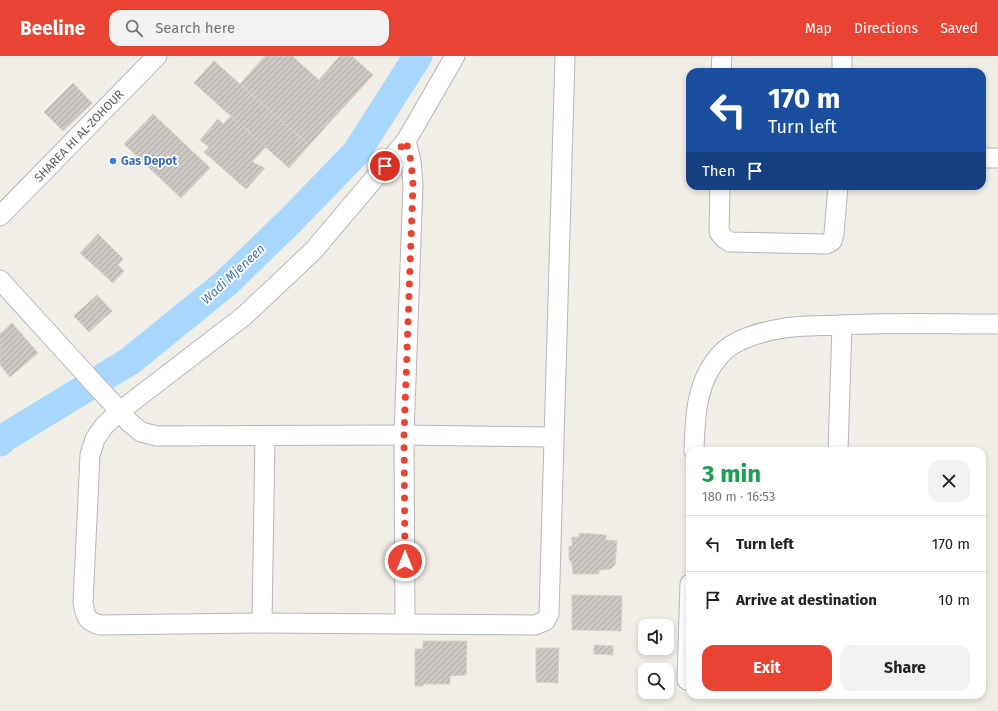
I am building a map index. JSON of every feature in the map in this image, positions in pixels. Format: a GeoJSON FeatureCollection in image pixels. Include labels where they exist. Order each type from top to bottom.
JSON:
{"type":"FeatureCollection","features":[{"type":"Feature","properties":{"kind":"street","name":"SHAREA HI AL-ZOHOUR"},"geometry":{"type":"LineString","coordinates":[[0,216],[157,56]]}},
{"type":"Feature","properties":{"kind":"street"},"geometry":{"type":"LineString","coordinates":[[455,56],[406,141],[314,250],[244,316],[120,410],[104,426],[96,439],[90,455],[83,603],[85,615],[91,622],[100,625],[262,623],[535,626],[545,621],[549,614],[565,56]]}},
{"type":"Feature","properties":{"kind":"street"},"geometry":{"type":"LineString","coordinates":[[721,68],[722,56]]}},
{"type":"Feature","properties":{"kind":"street"},"geometry":{"type":"LineString","coordinates":[[842,56],[842,68]]}},
{"type":"Feature","properties":{"kind":"street"},"geometry":{"type":"LineString","coordinates":[[405,624],[404,435],[413,184],[411,161],[406,141]]}},
{"type":"Feature","properties":{"kind":"street"},"geometry":{"type":"LineString","coordinates":[[986,158],[998,158]]}},
{"type":"Feature","properties":{"kind":"street"},"geometry":{"type":"LineString","coordinates":[[720,190],[719,232],[730,242],[826,244],[832,241],[834,234],[838,190]]}},
{"type":"Feature","properties":{"kind":"street"},"geometry":{"type":"LineString","coordinates":[[0,280],[120,410],[129,422],[141,432],[157,436],[404,435],[554,437]]}},
{"type":"Feature","properties":{"kind":"street"},"geometry":{"type":"LineString","coordinates":[[694,447],[698,396],[705,377],[720,354],[729,346],[751,336],[778,329],[798,327],[866,324],[998,324]]}},
{"type":"Feature","properties":{"kind":"street"},"geometry":{"type":"LineString","coordinates":[[838,447],[842,325]]}},
{"type":"Feature","properties":{"kind":"street"},"geometry":{"type":"LineString","coordinates":[[262,623],[265,436]]}},
{"type":"Feature","properties":{"kind":"building"},"geometry":{"type":"Polygon","coordinates":[[[265,56],[292,56],[319,80],[340,56],[352,56],[373,75],[309,145],[240,84],[265,56]]]}},
{"type":"Feature","properties":{"kind":"building"},"geometry":{"type":"Polygon","coordinates":[[[214,61],[309,145],[289,168],[194,83],[214,61]]]}},
{"type":"Feature","properties":{"kind":"building"},"geometry":{"type":"Polygon","coordinates":[[[73,83],[92,103],[63,131],[44,112],[73,83]]]}},
{"type":"Feature","properties":{"kind":"building"},"geometry":{"type":"Polygon","coordinates":[[[153,114],[210,168],[181,198],[124,144],[153,114]]]}},
{"type":"Feature","properties":{"kind":"building"},"geometry":{"type":"Polygon","coordinates":[[[231,116],[266,147],[252,162],[265,168],[246,189],[204,152],[209,147],[200,140],[218,119],[223,124],[231,116]]]}},
{"type":"Feature","properties":{"kind":"building"},"geometry":{"type":"Polygon","coordinates":[[[98,234],[123,259],[118,265],[124,271],[113,283],[80,253],[98,234]]]}},
{"type":"Feature","properties":{"kind":"building"},"geometry":{"type":"Polygon","coordinates":[[[97,295],[112,311],[89,332],[74,316],[97,295]]]}},
{"type":"Feature","properties":{"kind":"building"},"geometry":{"type":"Polygon","coordinates":[[[12,323],[38,353],[10,377],[0,365],[0,334],[12,323]]]}},
{"type":"Feature","properties":{"kind":"building"},"geometry":{"type":"Polygon","coordinates":[[[579,533],[606,535],[606,540],[617,541],[615,565],[610,569],[599,570],[599,574],[573,574],[572,563],[569,559],[569,546],[572,546],[572,537],[579,537],[579,533]]]}},
{"type":"Feature","properties":{"kind":"building"},"geometry":{"type":"Polygon","coordinates":[[[572,595],[622,596],[621,631],[572,630],[572,595]]]}},
{"type":"Feature","properties":{"kind":"building"},"geometry":{"type":"Polygon","coordinates":[[[423,641],[467,641],[466,675],[450,676],[450,684],[423,684],[423,686],[415,686],[415,649],[423,649],[423,641]]]}},
{"type":"Feature","properties":{"kind":"building"},"geometry":{"type":"Polygon","coordinates":[[[594,645],[613,646],[613,655],[594,654],[594,645]]]}},
{"type":"Feature","properties":{"kind":"building"},"geometry":{"type":"Polygon","coordinates":[[[536,648],[559,648],[558,683],[536,682],[536,648]]]}},
{"type":"Feature","properties":{"kind":"waterway","name":"Wadi Mjeneen"},"geometry":{"type":"LineString","coordinates":[[0,442],[4,438],[130,361],[226,283],[290,221],[356,153],[418,56]]}},
{"type":"Feature","properties":{"kind":"place","name":"Gas Depot"},"geometry":{"type":"Point","coordinates":[113,161]}},
{"type":"Feature","properties":{"kind":"route"},"geometry":{"type":"LineString","coordinates":[[385,166],[406,141],[411,161],[413,184],[404,435],[405,561]]}}]}
